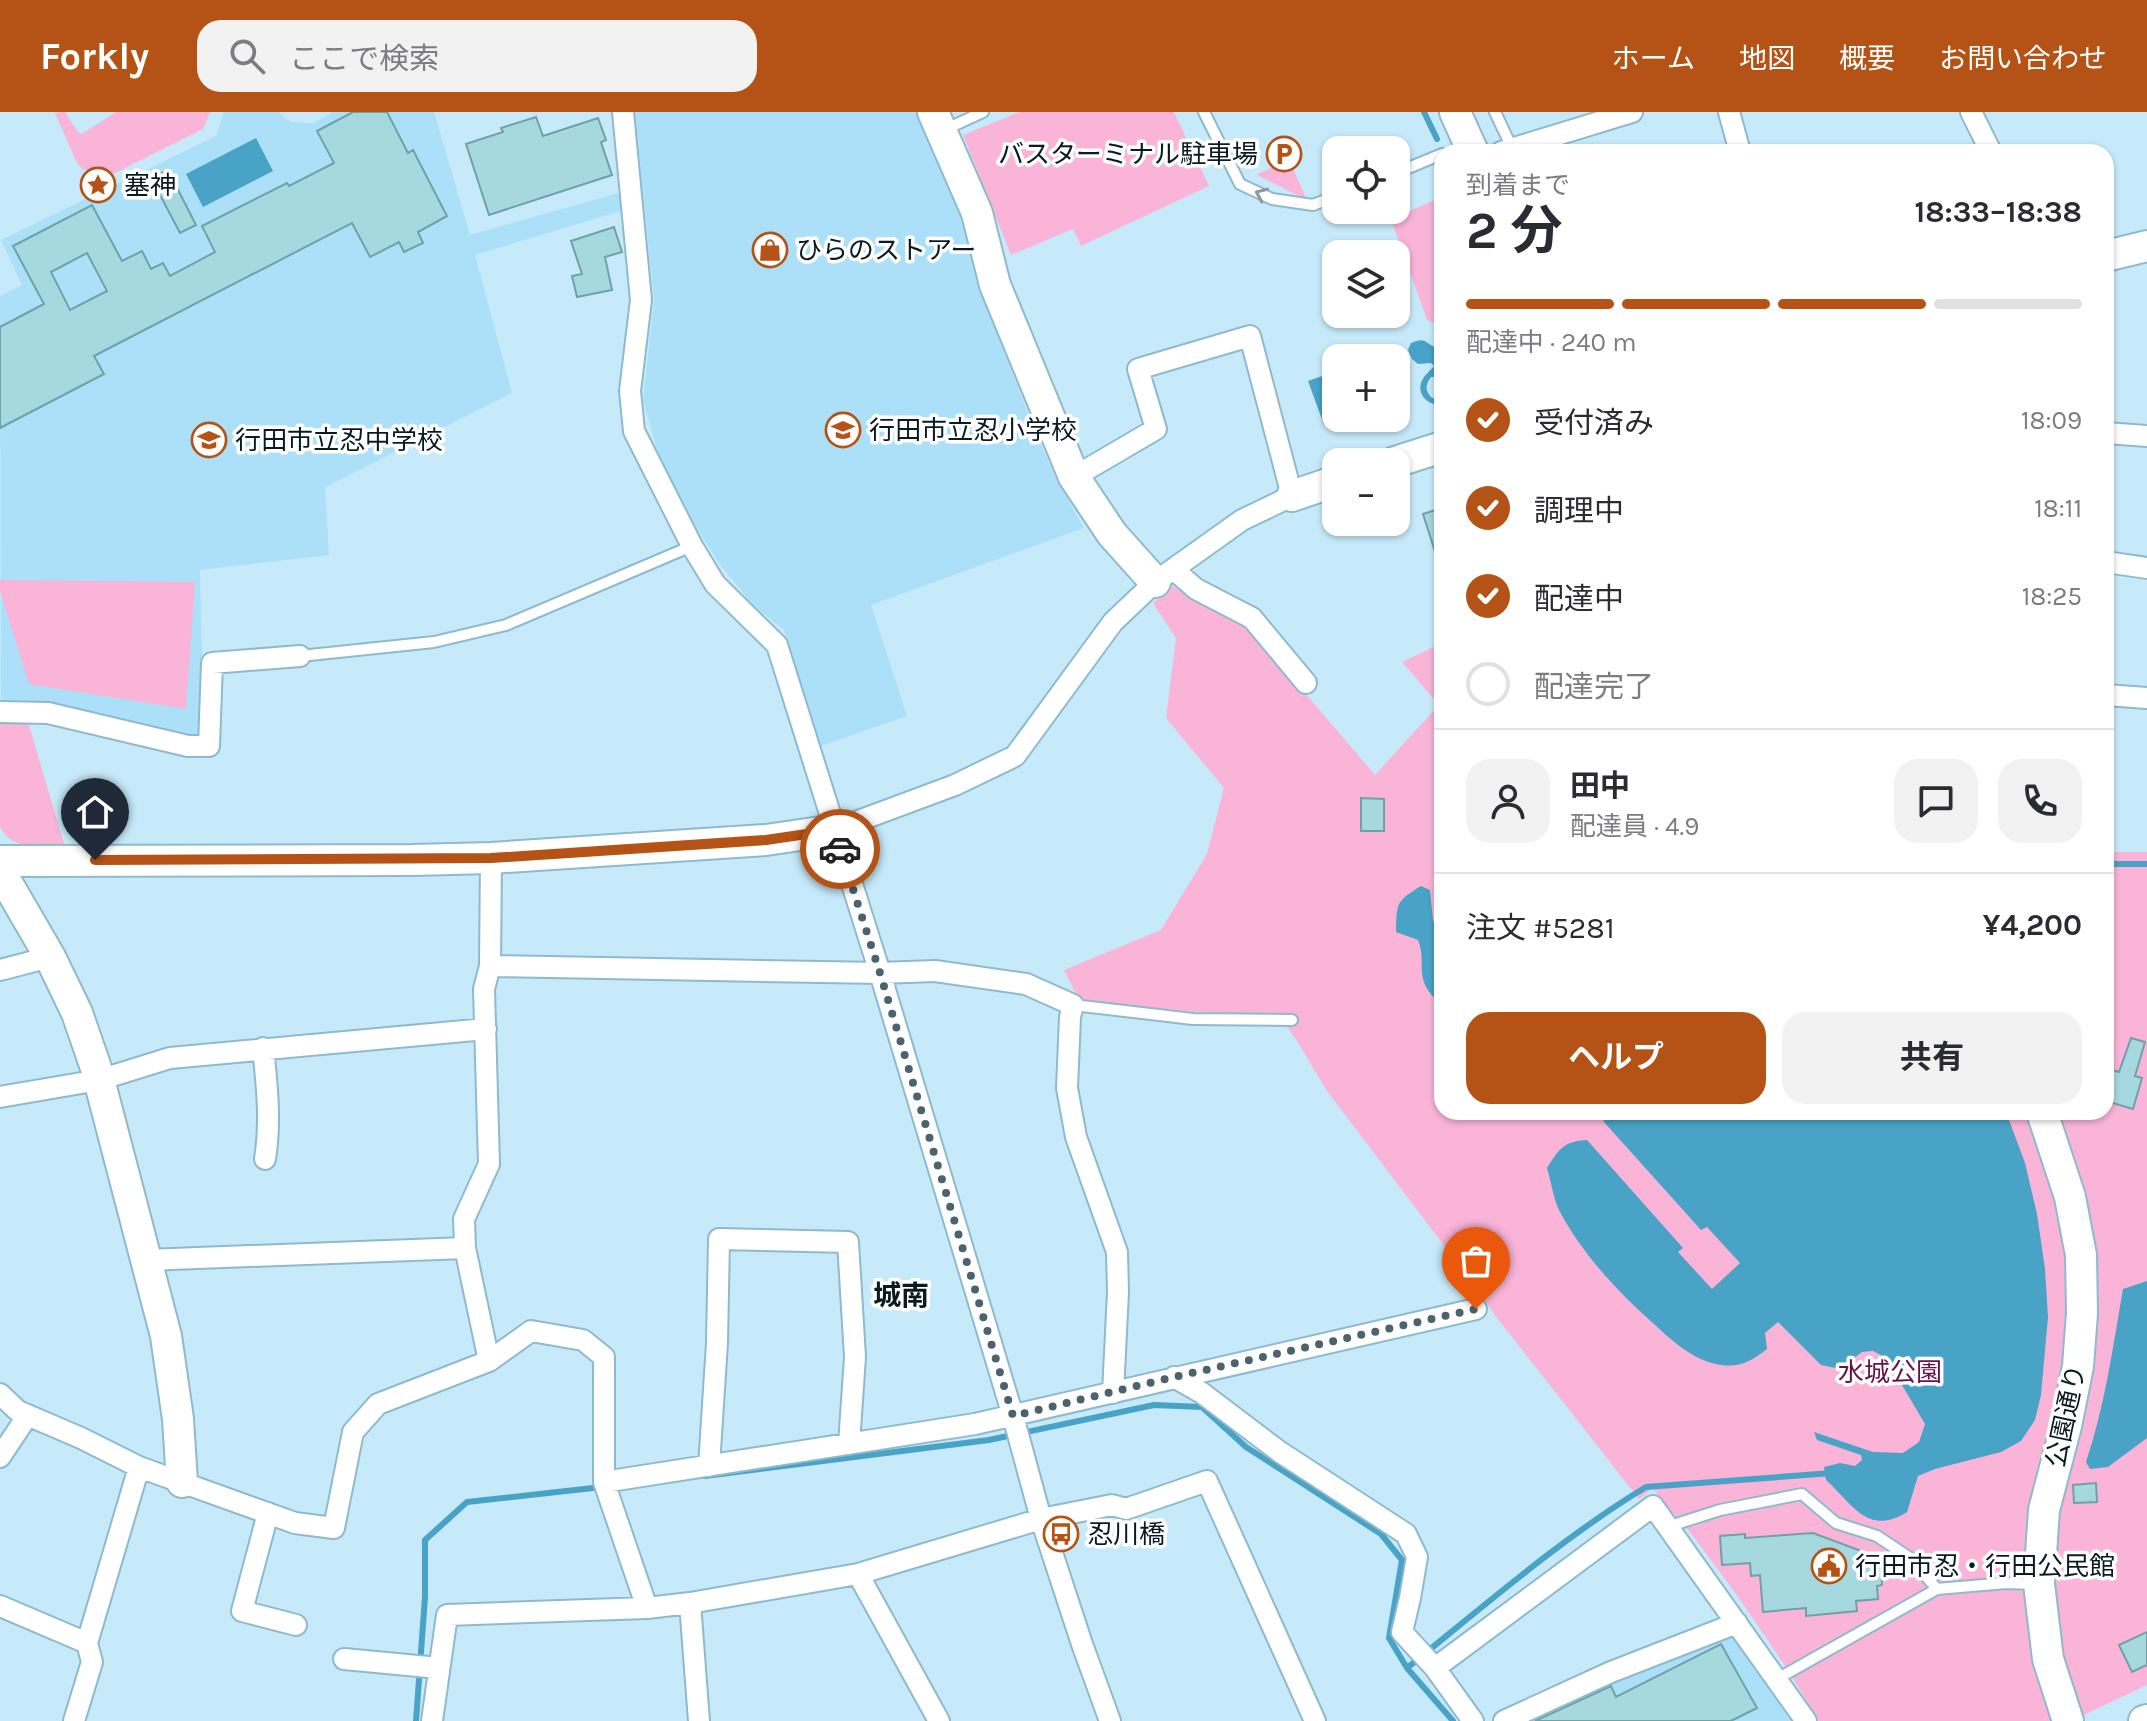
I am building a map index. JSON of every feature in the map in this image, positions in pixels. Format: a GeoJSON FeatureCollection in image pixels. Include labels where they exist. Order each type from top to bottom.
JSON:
{"type":"FeatureCollection","features":[{"type":"Feature","properties":{"kind":"street"},"geometry":{"type":"LineString","coordinates":[[623,112],[641,300],[630,391],[634,431],[692,546],[715,584],[777,645],[880,973],[1041,1519],[1110,1721]]}},
{"type":"Feature","properties":{"kind":"street"},"geometry":{"type":"LineString","coordinates":[[1455,112],[1458,144]]}},
{"type":"Feature","properties":{"kind":"street"},"geometry":{"type":"LineString","coordinates":[[1526,144],[1632,112]]}},
{"type":"Feature","properties":{"kind":"street"},"geometry":{"type":"LineString","coordinates":[[1729,112],[1738,144]]}},
{"type":"Feature","properties":{"kind":"street"},"geometry":{"type":"LineString","coordinates":[[1971,112],[1987,144]]}},
{"type":"Feature","properties":{"kind":"street"},"geometry":{"type":"LineString","coordinates":[[938,122],[977,213],[995,285],[1074,477],[1112,534],[1164,576],[1252,618],[1306,683]]}},
{"type":"Feature","properties":{"kind":"street"},"geometry":{"type":"LineString","coordinates":[[2114,254],[2147,246]]}},
{"type":"Feature","properties":{"kind":"street"},"geometry":{"type":"LineString","coordinates":[[1074,477],[1156,429],[1138,369],[1250,336],[1292,496]]}},
{"type":"Feature","properties":{"kind":"street"},"geometry":{"type":"LineString","coordinates":[[2114,434],[2147,436]]}},
{"type":"Feature","properties":{"kind":"street"},"geometry":{"type":"LineString","coordinates":[[1410,457],[1434,450]]}},
{"type":"Feature","properties":{"kind":"street"},"geometry":{"type":"LineString","coordinates":[[0,861],[491,858],[766,840],[834,830],[955,785],[1015,756],[1113,622],[1164,576],[1242,520],[1322,486]]}},
{"type":"Feature","properties":{"kind":"street"},"geometry":{"type":"LineString","coordinates":[[2114,563],[2147,568]]}},
{"type":"Feature","properties":{"kind":"street"},"geometry":{"type":"LineString","coordinates":[[0,712],[48,713],[188,746],[209,746],[212,663],[300,656]]}},
{"type":"Feature","properties":{"kind":"street"},"geometry":{"type":"LineString","coordinates":[[2114,696],[2147,698]]}},
{"type":"Feature","properties":{"kind":"street"},"geometry":{"type":"LineString","coordinates":[[489,1361],[465,1248],[464,1219],[489,1164],[484,989],[490,966],[491,858]]}},
{"type":"Feature","properties":{"kind":"street"},"geometry":{"type":"LineString","coordinates":[[0,871],[50,957],[77,1013],[99,1080],[166,1336],[178,1419],[182,1482]]}},
{"type":"Feature","properties":{"kind":"street"},"geometry":{"type":"LineString","coordinates":[[0,970],[50,957]]}},
{"type":"Feature","properties":{"kind":"street"},"geometry":{"type":"LineString","coordinates":[[490,966],[880,973],[935,971],[1026,984],[1073,1005],[1067,1088],[1069,1100],[1076,1137],[1117,1252],[1113,1393]]}},
{"type":"Feature","properties":{"kind":"street"},"geometry":{"type":"LineString","coordinates":[[0,1097],[99,1080],[170,1058],[486,1029]]}},
{"type":"Feature","properties":{"kind":"street"},"geometry":{"type":"LineString","coordinates":[[263,1048],[268,1096],[265,1159]]}},
{"type":"Feature","properties":{"kind":"street","name":"公園通り"},"geometry":{"type":"LineString","coordinates":[[2045,1120],[2070,1197],[2081,1255],[2082,1313],[2078,1366],[2044,1510],[2039,1584],[2048,1659],[2068,1721]]}},
{"type":"Feature","properties":{"kind":"street"},"geometry":{"type":"LineString","coordinates":[[709,1466],[717,1343],[719,1239],[848,1242],[855,1357],[849,1444]]}},
{"type":"Feature","properties":{"kind":"street"},"geometry":{"type":"LineString","coordinates":[[146,1260],[465,1248]]}},
{"type":"Feature","properties":{"kind":"street"},"geometry":{"type":"LineString","coordinates":[[604,1482],[1013,1416],[1476,1309]]}},
{"type":"Feature","properties":{"kind":"street"},"geometry":{"type":"LineString","coordinates":[[0,1394],[18,1411],[139,1467],[295,1523],[334,1528],[353,1432],[378,1404],[489,1361],[531,1331],[583,1340],[604,1357],[604,1482],[647,1608]]}},
{"type":"Feature","properties":{"kind":"street"},"geometry":{"type":"LineString","coordinates":[[1174,1377],[1202,1393],[1280,1452],[1406,1534],[1417,1557],[1402,1632],[1435,1668],[1473,1721]]}},
{"type":"Feature","properties":{"kind":"street"},"geometry":{"type":"LineString","coordinates":[[0,1457],[28,1415]]}},
{"type":"Feature","properties":{"kind":"street"},"geometry":{"type":"LineString","coordinates":[[74,1721],[92,1662],[87,1643],[139,1467]]}},
{"type":"Feature","properties":{"kind":"street"},"geometry":{"type":"LineString","coordinates":[[432,1721],[447,1615],[647,1608],[858,1574],[1041,1519],[1112,1505],[1126,1509],[1207,1481],[1315,1721]]}},
{"type":"Feature","properties":{"kind":"street"},"geometry":{"type":"LineString","coordinates":[[1435,1668],[1653,1506],[1806,1721]]}},
{"type":"Feature","properties":{"kind":"street"},"geometry":{"type":"LineString","coordinates":[[268,1513],[242,1611],[296,1625]]}},
{"type":"Feature","properties":{"kind":"street"},"geometry":{"type":"LineString","coordinates":[[858,1574],[939,1721]]}},
{"type":"Feature","properties":{"kind":"street"},"geometry":{"type":"LineString","coordinates":[[690,1603],[699,1721]]}},
{"type":"Feature","properties":{"kind":"street"},"geometry":{"type":"LineString","coordinates":[[0,1606],[87,1643]]}},
{"type":"Feature","properties":{"kind":"street"},"geometry":{"type":"LineString","coordinates":[[1504,1721],[1611,1672],[1737,1623]]}},
{"type":"Feature","properties":{"kind":"street"},"geometry":{"type":"LineString","coordinates":[[344,1659],[439,1668]]}},
{"type":"Feature","properties":{"kind":"lane"},"geometry":{"type":"LineString","coordinates":[[938,122],[983,112]]}},
{"type":"Feature","properties":{"kind":"lane"},"geometry":{"type":"LineString","coordinates":[[1204,112],[1240,184],[1272,199],[1313,205],[1322,201]]}},
{"type":"Feature","properties":{"kind":"lane"},"geometry":{"type":"LineString","coordinates":[[1495,112],[1504,144]]}},
{"type":"Feature","properties":{"kind":"lane"},"geometry":{"type":"LineString","coordinates":[[1410,168],[1434,159]]}},
{"type":"Feature","properties":{"kind":"lane"},"geometry":{"type":"LineString","coordinates":[[300,656],[434,642],[506,625],[692,546]]}},
{"type":"Feature","properties":{"kind":"lane"},"geometry":{"type":"LineString","coordinates":[[1073,1005],[1193,1019],[1292,1020]]}},
{"type":"Feature","properties":{"kind":"lane"},"geometry":{"type":"LineString","coordinates":[[1667,1527],[1720,1510],[1802,1494],[1836,1523],[1877,1536],[1910,1558],[1937,1589]]}},
{"type":"Feature","properties":{"kind":"lane"},"geometry":{"type":"LineString","coordinates":[[1777,1679],[1937,1589],[2006,1583],[2039,1584]]}},
{"type":"Feature","properties":{"kind":"shaded area","name":"行田市立忍中学校"},"geometry":{"type":"Polygon","coordinates":[[[224,112],[279,112],[292,122],[313,123],[333,112],[434,112],[470,235],[622,192],[624,210],[475,255],[512,393],[325,487],[329,555],[200,570],[202,658],[199,738],[1,706],[0,296],[22,285],[1,240],[216,136],[224,112]]]}},
{"type":"Feature","properties":{"kind":"shaded area","name":"行田市立忍小学校"},"geometry":{"type":"Polygon","coordinates":[[[635,112],[919,112],[960,207],[976,281],[1028,413],[1055,477],[1084,528],[871,605],[907,716],[821,746],[784,630],[754,606],[720,565],[677,496],[656,446],[643,400],[654,300],[635,112]]]}},
{"type":"Feature","properties":{"kind":"shaded area"},"geometry":{"type":"Polygon","coordinates":[[[256,138],[273,171],[203,207],[186,174],[256,138]]]}},
{"type":"Feature","properties":{"kind":"shaded area"},"geometry":{"type":"Polygon","coordinates":[[[1420,340],[1434,346],[1434,366],[1431,363],[1418,364],[1412,359],[1410,345],[1420,340]]]}},
{"type":"Feature","properties":{"kind":"shaded area"},"geometry":{"type":"Polygon","coordinates":[[[1434,366],[1434,377],[1431,377],[1427,388],[1434,404],[1421,392],[1421,383],[1434,366]]]}},
{"type":"Feature","properties":{"kind":"shaded area"},"geometry":{"type":"Polygon","coordinates":[[[1322,376],[1322,420],[1308,381],[1322,376]]]}},
{"type":"Feature","properties":{"kind":"shaded area"},"geometry":{"type":"Polygon","coordinates":[[[1421,886],[1430,890],[1434,921],[1434,998],[1424,983],[1418,940],[1396,932],[1399,904],[1421,886]]]}},
{"type":"Feature","properties":{"kind":"shaded area"},"geometry":{"type":"Polygon","coordinates":[[[2009,1120],[2025,1163],[2037,1214],[2048,1317],[2041,1395],[2035,1420],[2021,1441],[2001,1452],[1918,1476],[1907,1512],[1893,1519],[1881,1521],[1861,1514],[1826,1480],[1824,1467],[1840,1463],[1855,1466],[1862,1460],[1861,1455],[1817,1440],[1814,1432],[1873,1452],[1903,1453],[1919,1442],[1925,1424],[1886,1358],[1873,1351],[1862,1352],[1836,1368],[1821,1365],[1778,1322],[1765,1333],[1767,1349],[1737,1365],[1707,1362],[1667,1336],[1614,1285],[1568,1226],[1557,1205],[1547,1168],[1559,1151],[1567,1144],[1587,1140],[1683,1248],[1678,1252],[1712,1289],[1740,1263],[1707,1227],[1701,1230],[1604,1122],[2009,1120]]]}},
{"type":"Feature","properties":{"kind":"shaded area"},"geometry":{"type":"Polygon","coordinates":[[[2147,1281],[2147,1438],[2108,1467],[2090,1469],[2086,1462],[2103,1398],[2123,1289],[2147,1281]]]}},
{"type":"Feature","properties":{"kind":"shaded area"},"geometry":{"type":"Polygon","coordinates":[[[1733,1634],[1792,1721],[1527,1721],[1612,1677],[1733,1634]]]}},
{"type":"Feature","properties":{"kind":"green space"},"geometry":{"type":"Polygon","coordinates":[[[65,112],[82,134],[116,112],[210,112],[203,129],[113,174],[105,174],[82,169],[76,161],[55,113],[65,112]]]}},
{"type":"Feature","properties":{"kind":"green space"},"geometry":{"type":"Polygon","coordinates":[[[1020,112],[1174,112],[1209,186],[1081,246],[1073,229],[1011,255],[963,135],[1020,112]]]}},
{"type":"Feature","properties":{"kind":"green space"},"geometry":{"type":"Polygon","coordinates":[[[1286,160],[1290,161],[1305,196],[1303,198],[1257,175],[1286,160]]]}},
{"type":"Feature","properties":{"kind":"green space"},"geometry":{"type":"Polygon","coordinates":[[[1434,200],[1434,323],[1427,320],[1410,272],[1410,240],[1398,240],[1393,224],[1410,224],[1410,211],[1434,200]]]}},
{"type":"Feature","properties":{"kind":"green space"},"geometry":{"type":"Polygon","coordinates":[[[0,580],[195,582],[186,709],[29,684],[0,591],[0,580]]]}},
{"type":"Feature","properties":{"kind":"green space","name":"水城公園"},"geometry":{"type":"Polygon","coordinates":[[[1172,586],[1247,625],[1375,775],[1434,710],[1434,1120],[2114,1120],[2114,852],[2147,852],[2147,1685],[2071,1721],[1819,1721],[1759,1627],[1693,1536],[1653,1488],[1639,1499],[1494,1314],[1327,1091],[1279,1015],[1225,1014],[1080,1002],[1064,970],[1161,930],[1207,854],[1224,788],[1166,718],[1176,638],[1153,603],[1172,586]]]}},
{"type":"Feature","properties":{"kind":"green space","name":"水城公園"},"geometry":{"type":"Polygon","coordinates":[[[1434,647],[1434,699],[1402,662],[1434,647]]]}},
{"type":"Feature","properties":{"kind":"green space"},"geometry":{"type":"Polygon","coordinates":[[[28,722],[65,847],[20,844],[0,827],[0,723],[28,722]]]}},
{"type":"Feature","properties":{"kind":"building"},"geometry":{"type":"Polygon","coordinates":[[[353,112],[387,112],[408,153],[413,150],[447,216],[418,232],[423,243],[404,252],[399,242],[370,257],[352,223],[94,356],[104,374],[0,428],[0,327],[44,304],[13,246],[92,205],[122,261],[142,251],[151,269],[163,263],[170,276],[215,252],[202,226],[334,163],[317,131],[353,112]],[[87,253],[51,272],[70,310],[107,291],[87,253]]]}},
{"type":"Feature","properties":{"kind":"building"},"geometry":{"type":"Polygon","coordinates":[[[536,117],[543,136],[598,118],[606,140],[601,142],[612,175],[489,215],[466,144],[536,117]]]}},
{"type":"Feature","properties":{"kind":"building"},"geometry":{"type":"Polygon","coordinates":[[[168,170],[196,225],[180,233],[151,178],[168,170]]]}},
{"type":"Feature","properties":{"kind":"building"},"geometry":{"type":"Polygon","coordinates":[[[614,227],[622,252],[605,257],[612,290],[577,297],[572,276],[582,274],[571,241],[614,227]]]}},
{"type":"Feature","properties":{"kind":"building"},"geometry":{"type":"Polygon","coordinates":[[[1434,511],[1434,548],[1423,514],[1434,511]]]}},
{"type":"Feature","properties":{"kind":"building"},"geometry":{"type":"Polygon","coordinates":[[[1361,798],[1384,799],[1384,831],[1361,831],[1361,798]]]}},
{"type":"Feature","properties":{"kind":"building"},"geometry":{"type":"Polygon","coordinates":[[[2131,1038],[2145,1042],[2135,1076],[2142,1078],[2133,1109],[2114,1103],[2114,1071],[2119,1072],[2131,1038]]]}},
{"type":"Feature","properties":{"kind":"building"},"geometry":{"type":"Polygon","coordinates":[[[2096,1483],[2097,1502],[2074,1503],[2073,1485],[2096,1483]]]}},
{"type":"Feature","properties":{"kind":"building"},"geometry":{"type":"Polygon","coordinates":[[[1813,1533],[1880,1558],[1882,1585],[1877,1586],[1878,1599],[1856,1601],[1857,1611],[1806,1616],[1806,1608],[1763,1612],[1760,1575],[1751,1576],[1750,1563],[1722,1565],[1720,1536],[1745,1534],[1745,1538],[1813,1533]]]}},
{"type":"Feature","properties":{"kind":"building"},"geometry":{"type":"Polygon","coordinates":[[[2147,1632],[2147,1665],[2132,1672],[2119,1645],[2147,1632]]]}},
{"type":"Feature","properties":{"kind":"building"},"geometry":{"type":"Polygon","coordinates":[[[1721,1644],[1757,1708],[1731,1721],[1535,1721],[1611,1686],[1616,1697],[1721,1644]]]}},
{"type":"Feature","properties":{"kind":"waterway"},"geometry":{"type":"LineString","coordinates":[[1424,112],[1437,139]]}},
{"type":"Feature","properties":{"kind":"waterway"},"geometry":{"type":"LineString","coordinates":[[2114,864],[2147,864]]}},
{"type":"Feature","properties":{"kind":"waterway"},"geometry":{"type":"LineString","coordinates":[[705,1476],[989,1440],[1154,1405],[1202,1407],[1246,1447],[1381,1534],[1402,1560],[1389,1638],[1407,1668],[1453,1721]]}},
{"type":"Feature","properties":{"kind":"waterway"},"geometry":{"type":"LineString","coordinates":[[1407,1668],[1554,1550],[1646,1487],[1832,1473]]}},
{"type":"Feature","properties":{"kind":"waterway"},"geometry":{"type":"LineString","coordinates":[[416,1721],[425,1597],[425,1540],[467,1502],[602,1487]]}},
{"type":"Feature","properties":{"kind":"way so far"},"geometry":{"type":"LineString","coordinates":[[840,849],[1013,1416],[1476,1309]]}},
{"type":"Feature","properties":{"kind":"place","name":"バスターミナル駐車場"},"geometry":{"type":"Point","coordinates":[1284,154]}},
{"type":"Feature","properties":{"kind":"place","name":"塞神"},"geometry":{"type":"Point","coordinates":[98,185]}},
{"type":"Feature","properties":{"kind":"place","name":"ひらのストアー"},"geometry":{"type":"Point","coordinates":[770,250]}},
{"type":"Feature","properties":{"kind":"place","name":"行田市立忍小学校"},"geometry":{"type":"Point","coordinates":[843,430]}},
{"type":"Feature","properties":{"kind":"place","name":"行田市立忍中学校"},"geometry":{"type":"Point","coordinates":[209,440]}},
{"type":"Feature","properties":{"kind":"place","name":"忍川橋"},"geometry":{"type":"Point","coordinates":[1061,1534]}},
{"type":"Feature","properties":{"kind":"place","name":"行田市忍・行田公民館"},"geometry":{"type":"Point","coordinates":[1829,1566]}},
{"type":"Feature","properties":{"kind":"district","name":"城南"},"geometry":{"type":"Point","coordinates":[901,1295]}},
{"type":"Feature","properties":{"kind":"route"},"geometry":{"type":"LineString","coordinates":[[95,860],[491,858],[766,840],[834,830],[840,849]]}}]}
